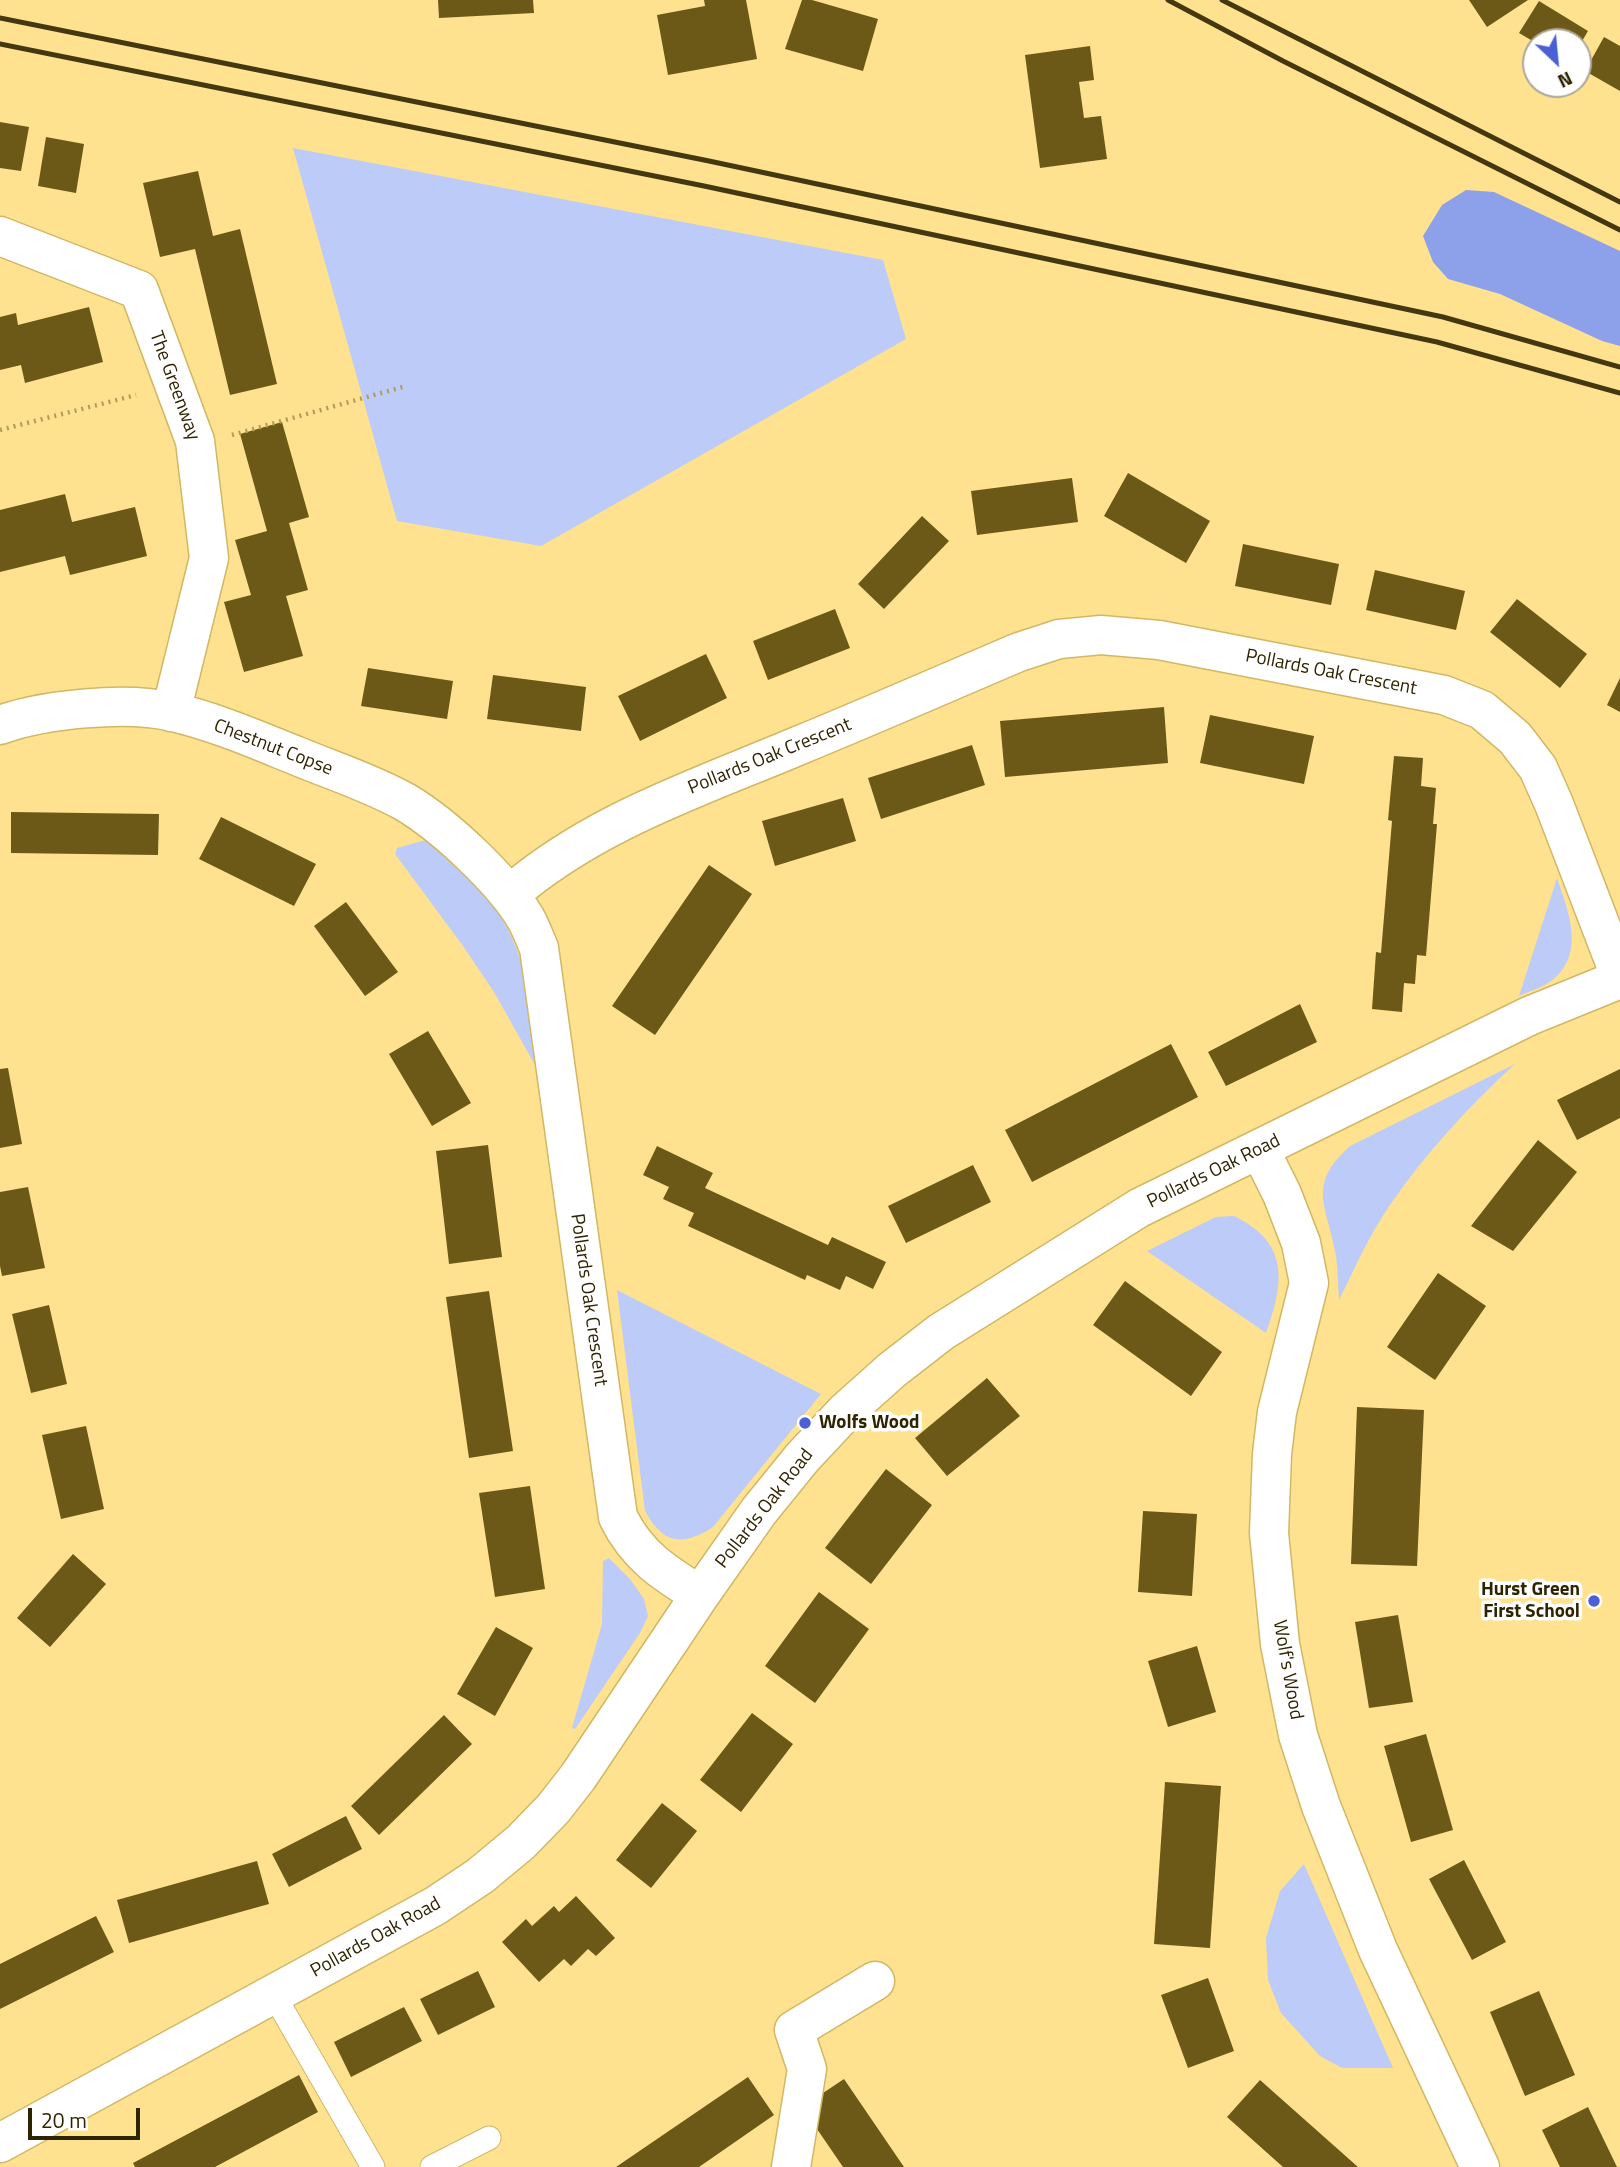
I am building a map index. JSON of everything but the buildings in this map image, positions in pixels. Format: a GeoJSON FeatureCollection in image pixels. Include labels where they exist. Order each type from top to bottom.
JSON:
{"type":"FeatureCollection","features":[{"type":"Feature","properties":{"kind":"street","name":"The Greenway"},"geometry":{"type":"LineString","coordinates":[[0,236],[139,290],[195,441],[209,558],[171,712]]}},
{"type":"Feature","properties":{"kind":"street","name":"Pollards Oak Crescent"},"geometry":{"type":"LineString","coordinates":[[700,1595],[644,1556],[628,1538],[618,1517],[539,948],[526,919],[509,895],[573,846],[665,800],[1020,652],[1059,639],[1101,635],[1159,640],[1444,695],[1482,710],[1515,738],[1538,768],[1620,978]]}},
{"type":"Feature","properties":{"kind":"street","name":"Chestnut Copse"},"geometry":{"type":"LineString","coordinates":[[0,725],[66,710],[122,708],[171,712],[236,732],[405,803],[442,829],[509,895]]}},
{"type":"Feature","properties":{"kind":"street","name":"Pollards Oak Road"},"geometry":{"type":"LineString","coordinates":[[0,2143],[435,1906],[480,1876],[521,1842],[579,1777],[700,1595],[802,1458],[845,1412],[891,1370],[941,1332],[1129,1214],[1529,1016],[1620,978]]}},
{"type":"Feature","properties":{"kind":"street","name":"Wolf's Wood"},"geometry":{"type":"LineString","coordinates":[[1260,1150],[1282,1194],[1301,1243],[1309,1283],[1276,1412],[1269,1533],[1280,1644],[1298,1735],[1321,1806],[1378,1950],[1480,2167]]}},
{"type":"Feature","properties":{"kind":"street"},"geometry":{"type":"LineString","coordinates":[[791,2167],[807,2069],[794,2031],[875,1981]]}},
{"type":"Feature","properties":{"kind":"lane"},"geometry":{"type":"LineString","coordinates":[[274,1994],[373,2167]]}},
{"type":"Feature","properties":{"kind":"lane"},"geometry":{"type":"LineString","coordinates":[[432,2167],[489,2138]]}},
{"type":"Feature","properties":{"kind":"path"},"geometry":{"type":"LineString","coordinates":[[0,430],[174,385]]}},
{"type":"Feature","properties":{"kind":"path"},"geometry":{"type":"LineString","coordinates":[[195,441],[240,434],[406,386]]}},
{"type":"Feature","properties":{"kind":"shaded area"},"geometry":{"type":"Polygon","coordinates":[[[293,148],[883,260],[906,339],[541,546],[397,521],[293,148]]]}},
{"type":"Feature","properties":{"kind":"shaded area"},"geometry":{"type":"Polygon","coordinates":[[[1466,190],[1494,192],[1620,251],[1620,346],[1602,341],[1500,294],[1448,279],[1433,262],[1423,236],[1442,205],[1466,190]]]}},
{"type":"Feature","properties":{"kind":"shaded area"},"geometry":{"type":"Polygon","coordinates":[[[426,840],[488,900],[502,918],[512,938],[531,1004],[539,1072],[494,992],[395,854],[397,848],[426,840]]]}},
{"type":"Feature","properties":{"kind":"shaded area"},"geometry":{"type":"Polygon","coordinates":[[[1557,878],[1569,917],[1572,943],[1570,955],[1555,978],[1519,996],[1557,878]]]}},
{"type":"Feature","properties":{"kind":"shaded area"},"geometry":{"type":"Polygon","coordinates":[[[1515,1064],[1448,1131],[1418,1167],[1375,1228],[1339,1300],[1336,1256],[1323,1198],[1328,1173],[1336,1160],[1350,1146],[1515,1064]]]}},
{"type":"Feature","properties":{"kind":"shaded area"},"geometry":{"type":"Polygon","coordinates":[[[1234,1216],[1265,1239],[1278,1266],[1279,1281],[1266,1333],[1147,1251],[1216,1217],[1234,1216]]]}},
{"type":"Feature","properties":{"kind":"shaded area"},"geometry":{"type":"Polygon","coordinates":[[[617,1290],[821,1394],[713,1527],[692,1538],[674,1539],[666,1536],[645,1511],[617,1290]]]}},
{"type":"Feature","properties":{"kind":"shaded area"},"geometry":{"type":"Polygon","coordinates":[[[609,1558],[630,1579],[644,1599],[648,1616],[640,1633],[575,1729],[572,1728],[602,1624],[603,1561],[609,1558]]]}},
{"type":"Feature","properties":{"kind":"shaded area"},"geometry":{"type":"Polygon","coordinates":[[[1304,1864],[1393,2068],[1342,2068],[1320,2056],[1281,2013],[1268,1980],[1266,1938],[1280,1891],[1304,1864]]]}},
{"type":"Feature","properties":{"kind":"railway"},"geometry":{"type":"LineString","coordinates":[[1168,0],[1283,61],[1620,230]]}},
{"type":"Feature","properties":{"kind":"railway"},"geometry":{"type":"LineString","coordinates":[[1222,0],[1620,202]]}},
{"type":"Feature","properties":{"kind":"railway"},"geometry":{"type":"LineString","coordinates":[[0,18],[709,161],[1443,317],[1620,367]]}},
{"type":"Feature","properties":{"kind":"railway"},"geometry":{"type":"LineString","coordinates":[[0,44],[704,186],[1437,342],[1620,393]]}},
{"type":"Feature","properties":{"kind":"place","name":"Wolfs Wood"},"geometry":{"type":"Point","coordinates":[805,1423]}},
{"type":"Feature","properties":{"kind":"place","name":"Hurst Green First School"},"geometry":{"type":"Point","coordinates":[1594,1601]}}]}
